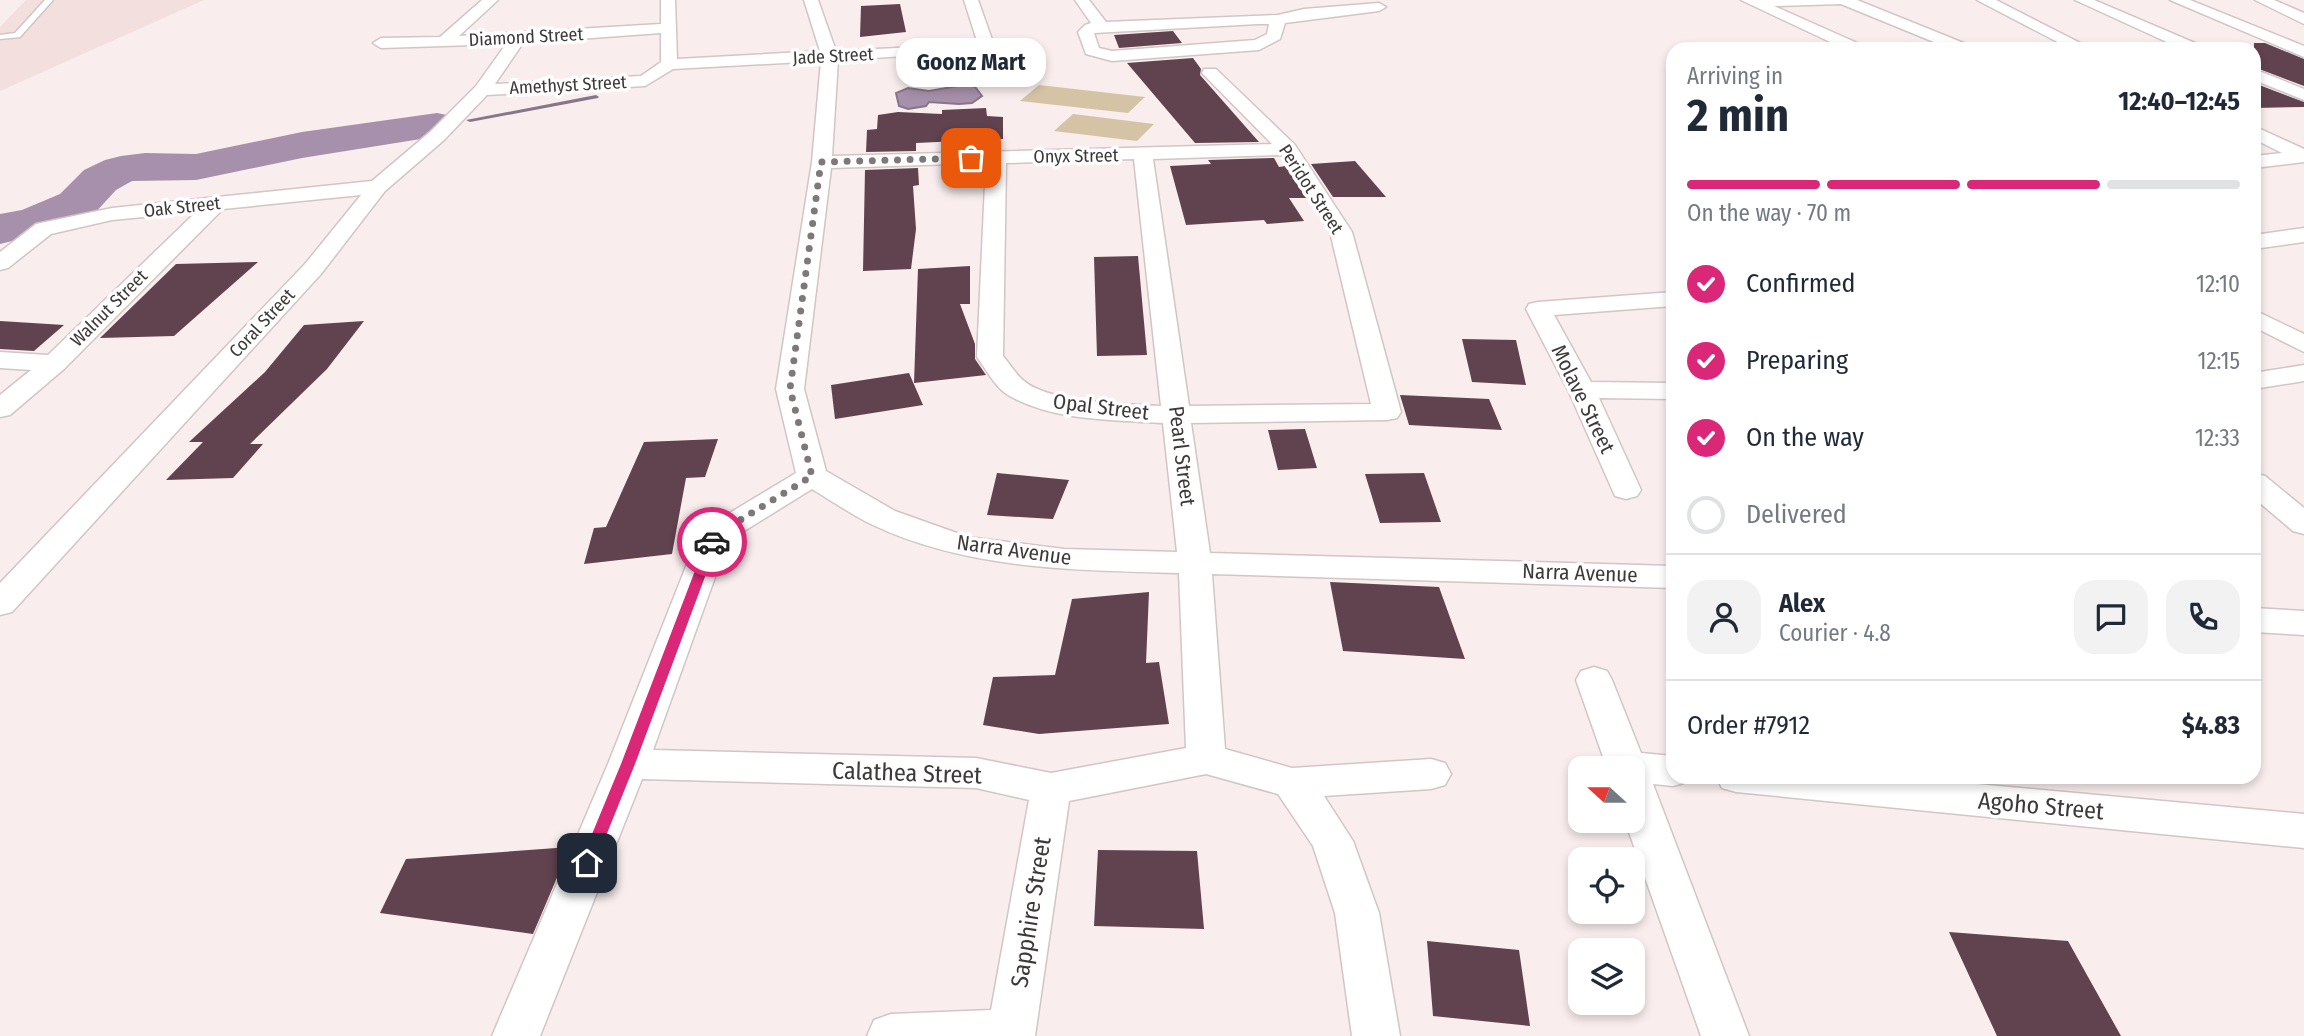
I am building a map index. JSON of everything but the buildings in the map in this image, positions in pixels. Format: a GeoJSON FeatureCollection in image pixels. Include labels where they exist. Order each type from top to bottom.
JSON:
{"type":"FeatureCollection","features":[{"type":"Feature","properties":{"kind":"street"},"geometry":{"type":"LineString","coordinates":[[445,40],[491,0]]}},
{"type":"Feature","properties":{"kind":"street"},"geometry":{"type":"LineString","coordinates":[[668,0],[669,64]]}},
{"type":"Feature","properties":{"kind":"street"},"geometry":{"type":"LineString","coordinates":[[516,1036],[628,764],[714,536],[812,476],[790,389],[821,162],[830,56],[811,0]]}},
{"type":"Feature","properties":{"kind":"street","name":"Jade Street"},"geometry":{"type":"LineString","coordinates":[[669,64],[987,48],[971,0]]}},
{"type":"Feature","properties":{"kind":"street"},"geometry":{"type":"LineString","coordinates":[[1082,0],[1102,27]]}},
{"type":"Feature","properties":{"kind":"street"},"geometry":{"type":"LineString","coordinates":[[1289,0],[1304,14]]}},
{"type":"Feature","properties":{"kind":"street"},"geometry":{"type":"LineString","coordinates":[[1278,20],[1274,36],[1259,46],[1112,56],[1093,51],[1086,32],[1090,28],[1102,27],[1224,20],[1278,20],[1304,14],[1379,7],[1371,0]]}},
{"type":"Feature","properties":{"kind":"street"},"geometry":{"type":"LineString","coordinates":[[1750,1],[1842,0],[1947,42]]}},
{"type":"Feature","properties":{"kind":"street"},"geometry":{"type":"LineString","coordinates":[[1984,0],[2070,42]]}},
{"type":"Feature","properties":{"kind":"street"},"geometry":{"type":"LineString","coordinates":[[2082,0],[2180,42]]}},
{"type":"Feature","properties":{"kind":"street"},"geometry":{"type":"LineString","coordinates":[[2177,0],[2304,52]]}},
{"type":"Feature","properties":{"kind":"street"},"geometry":{"type":"LineString","coordinates":[[2262,0],[2304,19]]}},
{"type":"Feature","properties":{"kind":"street"},"geometry":{"type":"LineString","coordinates":[[1750,1],[1842,42]]}},
{"type":"Feature","properties":{"kind":"street"},"geometry":{"type":"LineString","coordinates":[[1214,7],[1224,20]]}},
{"type":"Feature","properties":{"kind":"street","name":"Diamond Street"},"geometry":{"type":"LineString","coordinates":[[382,43],[518,39],[670,27]]}},
{"type":"Feature","properties":{"kind":"street","name":"Coral Street"},"geometry":{"type":"LineString","coordinates":[[0,604],[313,269],[378,187],[437,136],[482,90],[518,39]]}},
{"type":"Feature","properties":{"kind":"street","name":"Amethyst Street"},"geometry":{"type":"LineString","coordinates":[[482,90],[645,81],[669,64]]}},
{"type":"Feature","properties":{"kind":"street","name":"Peridot Street"},"geometry":{"type":"LineString","coordinates":[[1210,73],[1289,149],[1341,232],[1387,412]]}},
{"type":"Feature","properties":{"kind":"street"},"geometry":{"type":"LineString","coordinates":[[2261,77],[2304,95]]}},
{"type":"Feature","properties":{"kind":"street"},"geometry":{"type":"LineString","coordinates":[[2261,135],[2304,156]]}},
{"type":"Feature","properties":{"kind":"street","name":"Onyx Street"},"geometry":{"type":"LineString","coordinates":[[821,162],[1289,149]]}},
{"type":"Feature","properties":{"kind":"street","name":"Pearl Street"},"geometry":{"type":"LineString","coordinates":[[1143,155],[1195,562],[1206,759]]}},
{"type":"Feature","properties":{"kind":"street"},"geometry":{"type":"LineString","coordinates":[[2261,161],[2304,156]]}},
{"type":"Feature","properties":{"kind":"street","name":"Opal Street"},"geometry":{"type":"LineString","coordinates":[[996,158],[990,357],[1015,388],[1045,401],[1102,411],[1177,415],[1387,412]]}},
{"type":"Feature","properties":{"kind":"street","name":"Oak Street"},"geometry":{"type":"LineString","coordinates":[[0,264],[44,229],[112,214],[378,187]]}},
{"type":"Feature","properties":{"kind":"street","name":"Walnut Street"},"geometry":{"type":"LineString","coordinates":[[0,409],[55,363],[216,204]]}},
{"type":"Feature","properties":{"kind":"street"},"geometry":{"type":"LineString","coordinates":[[2261,241],[2304,235]]}},
{"type":"Feature","properties":{"kind":"street","name":"Molave Street"},"geometry":{"type":"LineString","coordinates":[[1626,490],[1582,390],[1538,309],[1666,300]]}},
{"type":"Feature","properties":{"kind":"street"},"geometry":{"type":"LineString","coordinates":[[2261,321],[2304,344]]}},
{"type":"Feature","properties":{"kind":"street"},"geometry":{"type":"LineString","coordinates":[[0,360],[55,363]]}},
{"type":"Feature","properties":{"kind":"street"},"geometry":{"type":"LineString","coordinates":[[2261,380],[2304,373]]}},
{"type":"Feature","properties":{"kind":"street"},"geometry":{"type":"LineString","coordinates":[[1582,390],[1666,391]]}},
{"type":"Feature","properties":{"kind":"street","name":"Narra Avenue"},"geometry":{"type":"LineString","coordinates":[[812,476],[884,518],[963,546],[1064,559],[1666,577]]}},
{"type":"Feature","properties":{"kind":"street"},"geometry":{"type":"LineString","coordinates":[[2261,487],[2300,516]]}},
{"type":"Feature","properties":{"kind":"street"},"geometry":{"type":"LineString","coordinates":[[2261,621],[2304,624]]}},
{"type":"Feature","properties":{"kind":"street"},"geometry":{"type":"LineString","coordinates":[[1594,680],[1622,756]]}},
{"type":"Feature","properties":{"kind":"street","name":"Calathea Street"},"geometry":{"type":"LineString","coordinates":[[628,764],[976,773],[1051,789],[1206,759],[1292,783],[1431,774]]}},
{"type":"Feature","properties":{"kind":"street"},"geometry":{"type":"LineString","coordinates":[[1645,772],[1666,771]]}},
{"type":"Feature","properties":{"kind":"street"},"geometry":{"type":"LineString","coordinates":[[1292,783],[1332,841],[1357,913],[1376,1036]]}},
{"type":"Feature","properties":{"kind":"street","name":"Agoho Street"},"geometry":{"type":"LineString","coordinates":[[1810,784],[2304,831]]}},
{"type":"Feature","properties":{"kind":"street","name":"Sapphire Street"},"geometry":{"type":"LineString","coordinates":[[1011,1034],[1051,789]]}},
{"type":"Feature","properties":{"kind":"street"},"geometry":{"type":"LineString","coordinates":[[1645,819],[1725,1036]]}},
{"type":"Feature","properties":{"kind":"street"},"geometry":{"type":"LineString","coordinates":[[891,1036],[1011,1034]]}},
{"type":"Feature","properties":{"kind":"lane"},"geometry":{"type":"LineString","coordinates":[[0,37],[17,35],[49,0]]}},
{"type":"Feature","properties":{"kind":"shaded area"},"geometry":{"type":"Polygon","coordinates":[[[26,0],[204,0],[0,91],[0,27],[26,0]]]}},
{"type":"Feature","properties":{"kind":"shaded area"},"geometry":{"type":"Polygon","coordinates":[[[969,84],[982,96],[972,103],[929,102],[926,106],[908,109],[899,106],[896,93],[908,88],[929,91],[969,84]]]}},
{"type":"Feature","properties":{"kind":"shaded area"},"geometry":{"type":"Polygon","coordinates":[[[1039,85],[1145,97],[1128,113],[1020,101],[1039,85]]]}},
{"type":"Feature","properties":{"kind":"shaded area"},"geometry":{"type":"Polygon","coordinates":[[[1073,114],[1154,124],[1137,141],[1054,131],[1073,114]]]}},
{"type":"Feature","properties":{"kind":"waterway"},"geometry":{"type":"LineString","coordinates":[[470,120],[596,97]]}},
{"type":"Feature","properties":{"kind":"waterway"},"geometry":{"type":"LineString","coordinates":[[0,229],[36,221],[77,204],[100,180],[121,169],[145,166],[196,167],[302,145],[437,125]]}},
{"type":"Feature","properties":{"kind":"way so far"},"geometry":{"type":"LineString","coordinates":[[712,542],[714,536],[812,476],[790,389],[821,162],[971,158]]}},
{"type":"Feature","properties":{"kind":"place","name":"Goonz Mart"},"geometry":{"type":"Point","coordinates":[971,158]}},
{"type":"Feature","properties":{"kind":"route"},"geometry":{"type":"LineString","coordinates":[[587,863],[628,764],[712,542]]}}]}
